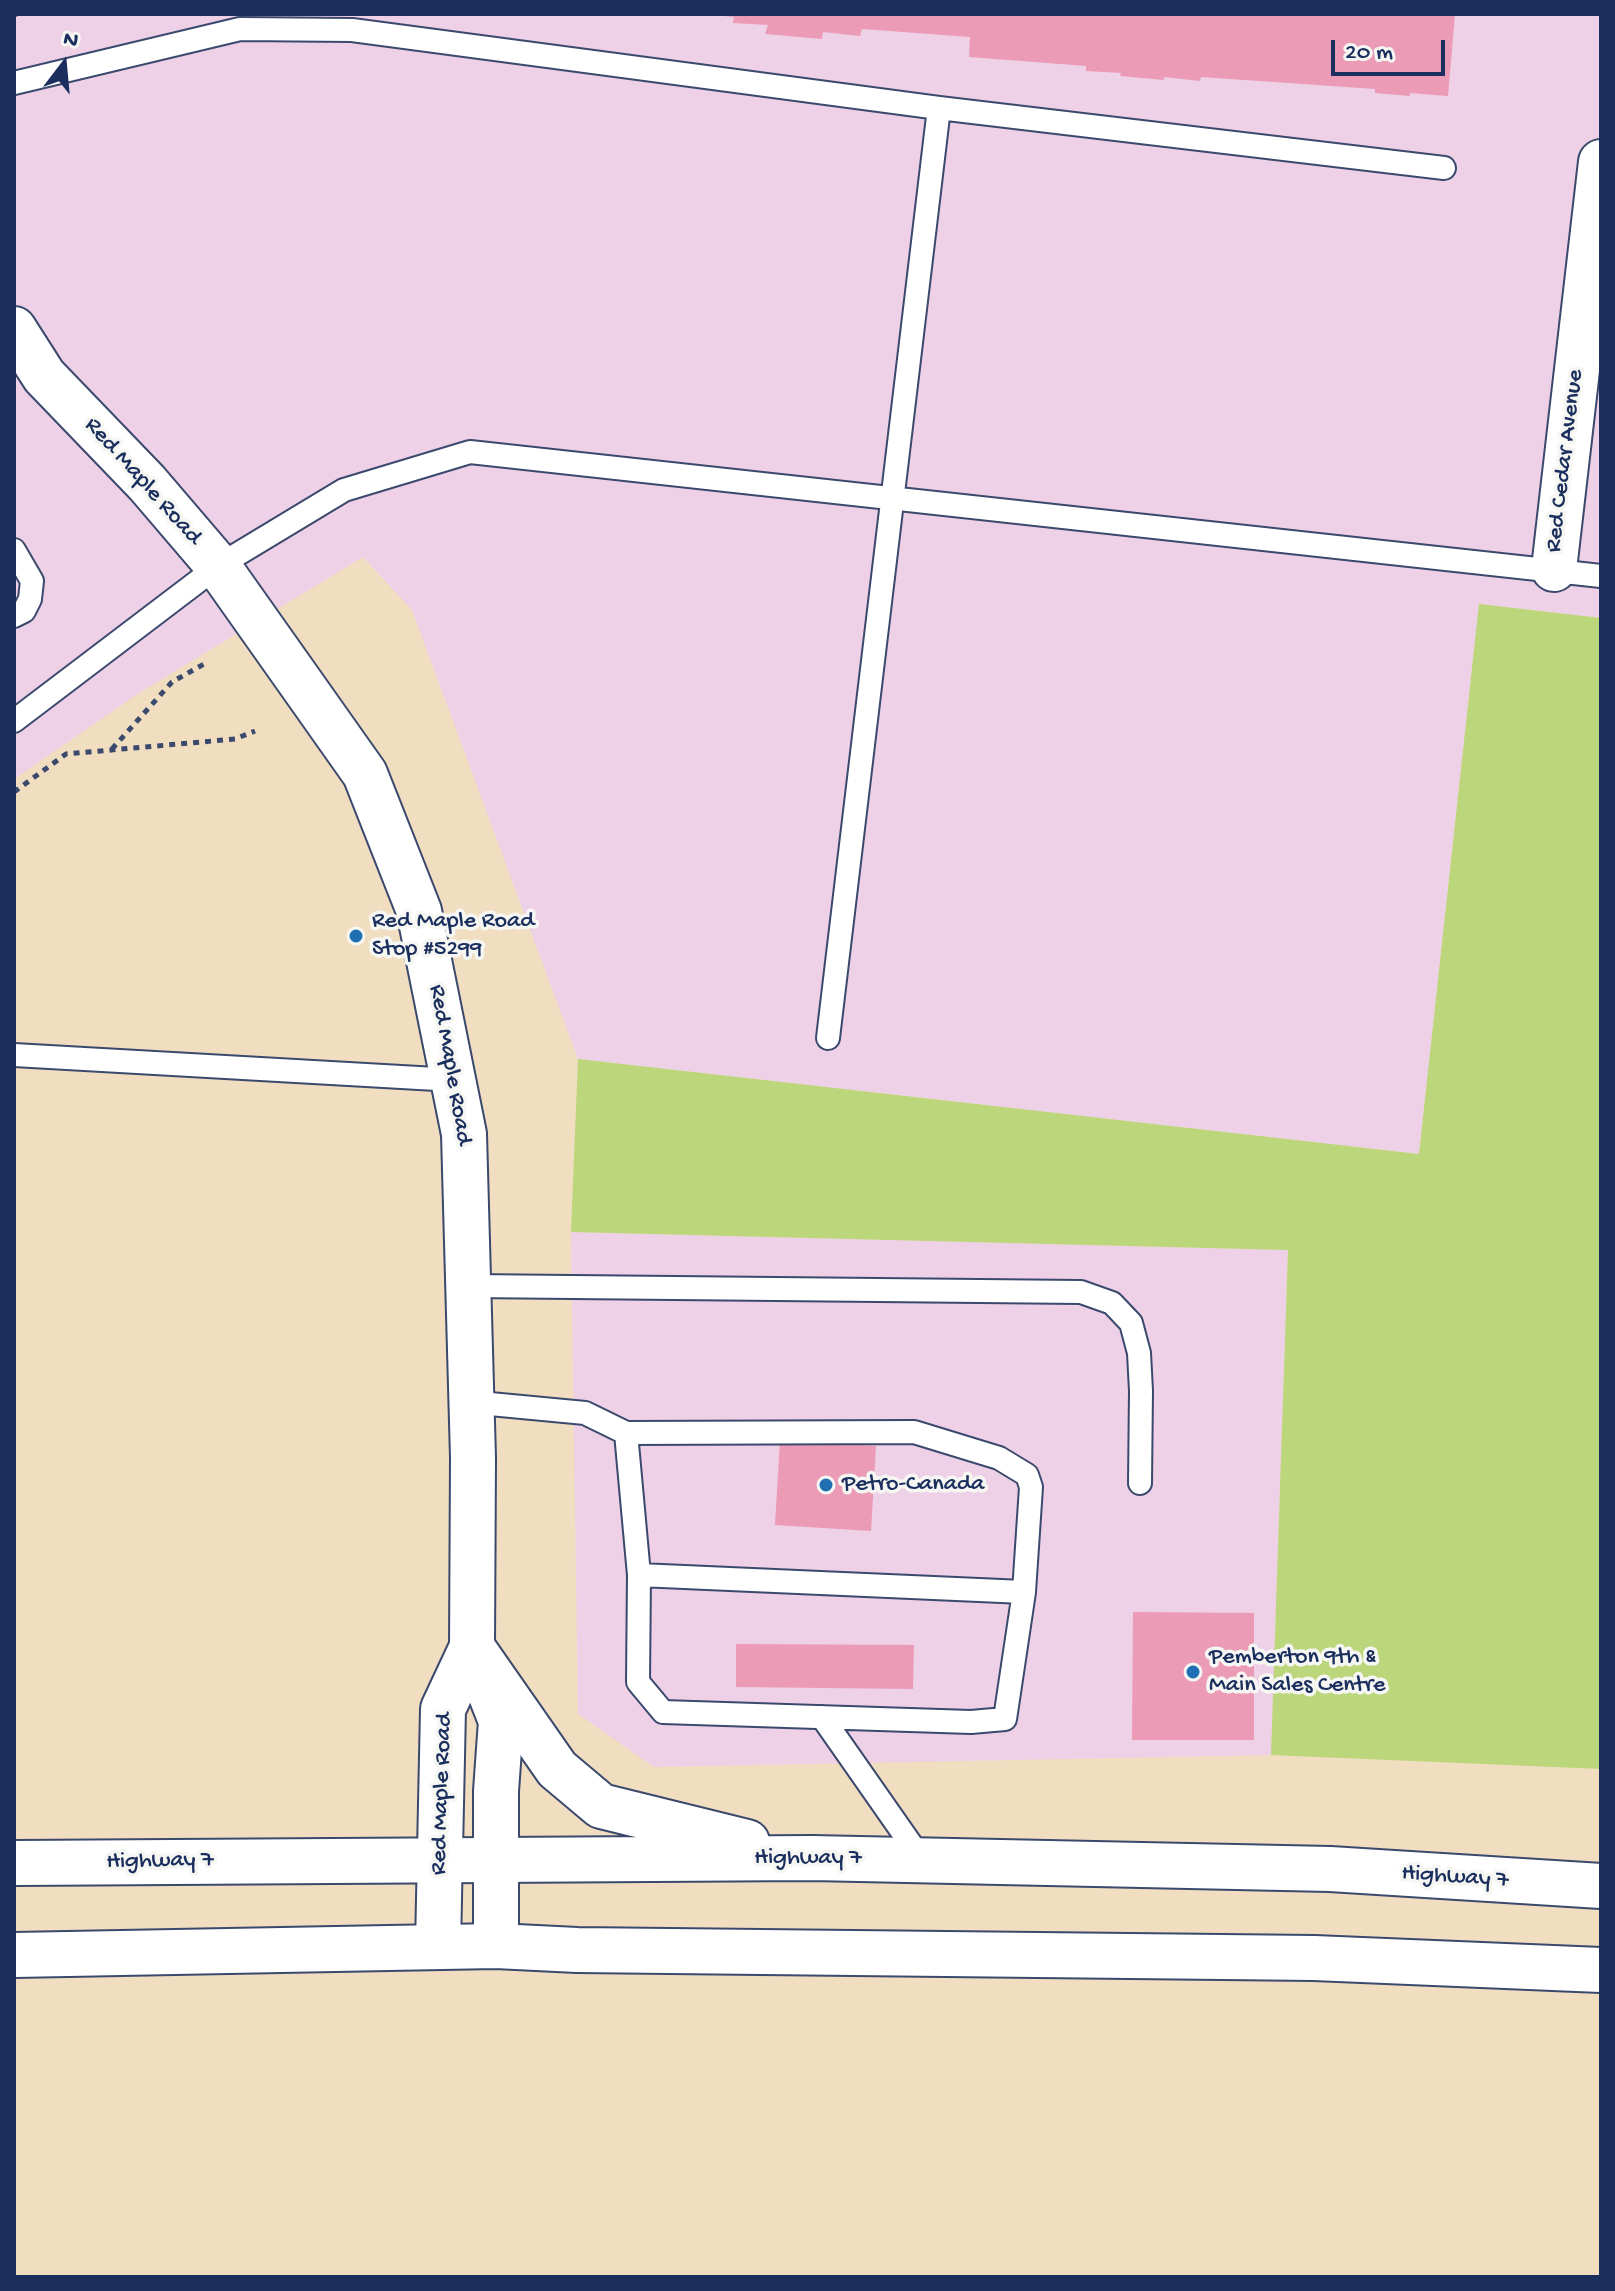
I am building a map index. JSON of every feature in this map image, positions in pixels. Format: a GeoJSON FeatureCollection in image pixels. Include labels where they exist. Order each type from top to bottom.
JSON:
{"type":"FeatureCollection","features":[{"type":"Feature","properties":{"kind":"main road","name":"Red Cedar Avenue"},"geometry":{"type":"LineString","coordinates":[[1554,569],[1601,162]]}},
{"type":"Feature","properties":{"kind":"main road","name":"Red Maple Road"},"geometry":{"type":"LineString","coordinates":[[14,329],[44,376],[147,483],[218,566],[365,774],[419,911],[464,1134],[470,1286],[469,1402],[473,1458],[472,1647],[501,1721],[496,1791],[496,1946]]}},
{"type":"Feature","properties":{"kind":"main road","name":"Red Maple Road"},"geometry":{"type":"LineString","coordinates":[[438,1946],[443,1709],[472,1647]]}},
{"type":"Feature","properties":{"kind":"main road"},"geometry":{"type":"LineString","coordinates":[[472,1647],[557,1769],[601,1806],[812,1858]]}},
{"type":"Feature","properties":{"kind":"main road","name":"Highway 7"},"geometry":{"type":"LineString","coordinates":[[14,1863],[812,1858],[1330,1869],[1601,1886]]}},
{"type":"Feature","properties":{"kind":"main road"},"geometry":{"type":"LineString","coordinates":[[14,1955],[496,1946],[577,1950],[1314,1958],[1601,1970]]}},
{"type":"Feature","properties":{"kind":"lane"},"geometry":{"type":"LineString","coordinates":[[14,83],[240,29],[352,30],[939,108],[1444,168]]}},
{"type":"Feature","properties":{"kind":"lane"},"geometry":{"type":"LineString","coordinates":[[828,1038],[939,108]]}},
{"type":"Feature","properties":{"kind":"lane"},"geometry":{"type":"LineString","coordinates":[[14,721],[218,566],[344,490],[470,452],[1601,576]]}},
{"type":"Feature","properties":{"kind":"lane"},"geometry":{"type":"LineString","coordinates":[[14,550],[32,581],[30,599],[24,611],[14,616]]}},
{"type":"Feature","properties":{"kind":"lane"},"geometry":{"type":"LineString","coordinates":[[14,1055],[454,1080]]}},
{"type":"Feature","properties":{"kind":"lane"},"geometry":{"type":"LineString","coordinates":[[470,1286],[1081,1292],[1112,1303],[1131,1323],[1139,1353],[1140,1483]]}},
{"type":"Feature","properties":{"kind":"lane"},"geometry":{"type":"LineString","coordinates":[[469,1402],[585,1413],[626,1433],[914,1432],[1016,1466],[1027,1475],[1031,1487],[1024,1592],[1005,1719],[971,1722],[663,1712],[638,1682],[639,1575],[626,1433]]}},
{"type":"Feature","properties":{"kind":"lane"},"geometry":{"type":"LineString","coordinates":[[639,1575],[1024,1592]]}},
{"type":"Feature","properties":{"kind":"lane"},"geometry":{"type":"LineString","coordinates":[[822,1717],[922,1860]]}},
{"type":"Feature","properties":{"kind":"path"},"geometry":{"type":"LineString","coordinates":[[111,750],[172,682],[204,664]]}},
{"type":"Feature","properties":{"kind":"path"},"geometry":{"type":"LineString","coordinates":[[14,792],[66,754],[235,739],[255,731]]}},
{"type":"Feature","properties":{"kind":"shaded area"},"geometry":{"type":"Polygon","coordinates":[[[14,14],[1601,14],[1601,618],[1479,604],[1419,1154],[578,1059],[412,610],[363,557],[139,693],[14,779],[14,14]]]}},
{"type":"Feature","properties":{"kind":"shaded area"},"geometry":{"type":"Polygon","coordinates":[[[571,1232],[1288,1250],[1271,1755],[654,1767],[578,1714],[571,1232]]]}},
{"type":"Feature","properties":{"kind":"green space"},"geometry":{"type":"Polygon","coordinates":[[[1479,604],[1601,618],[1601,1769],[1271,1755],[1288,1250],[571,1232],[578,1059],[1419,1154],[1479,604]]]}},
{"type":"Feature","properties":{"kind":"building"},"geometry":{"type":"Polygon","coordinates":[[[724,14],[1455,14],[1448,96],[1410,93],[1410,96],[1375,93],[1375,89],[1201,77],[1200,81],[1164,77],[1164,80],[1086,71],[1086,66],[969,57],[970,37],[862,29],[860,36],[823,32],[822,39],[765,34],[768,25],[733,23],[734,17],[724,14]]]}},
{"type":"Feature","properties":{"kind":"building","name":"Petro-Canada"},"geometry":{"type":"Polygon","coordinates":[[[780,1440],[876,1446],[871,1531],[775,1525],[780,1440]]]}},
{"type":"Feature","properties":{"kind":"building","name":"Pemberton 9th & Main Sales Centre"},"geometry":{"type":"Polygon","coordinates":[[[1133,1612],[1254,1613],[1254,1740],[1132,1740],[1133,1612]]]}},
{"type":"Feature","properties":{"kind":"building"},"geometry":{"type":"Polygon","coordinates":[[[736,1644],[914,1645],[913,1689],[736,1687],[736,1644]]]}},
{"type":"Feature","properties":{"kind":"place","name":"Red Maple Road Stop #5299"},"geometry":{"type":"Point","coordinates":[356,936]}},
{"type":"Feature","properties":{"kind":"place","name":"Petro-Canada"},"geometry":{"type":"Point","coordinates":[826,1485]}},
{"type":"Feature","properties":{"kind":"place","name":"Pemberton 9th & Main Sales Centre"},"geometry":{"type":"Point","coordinates":[1193,1672]}}]}
